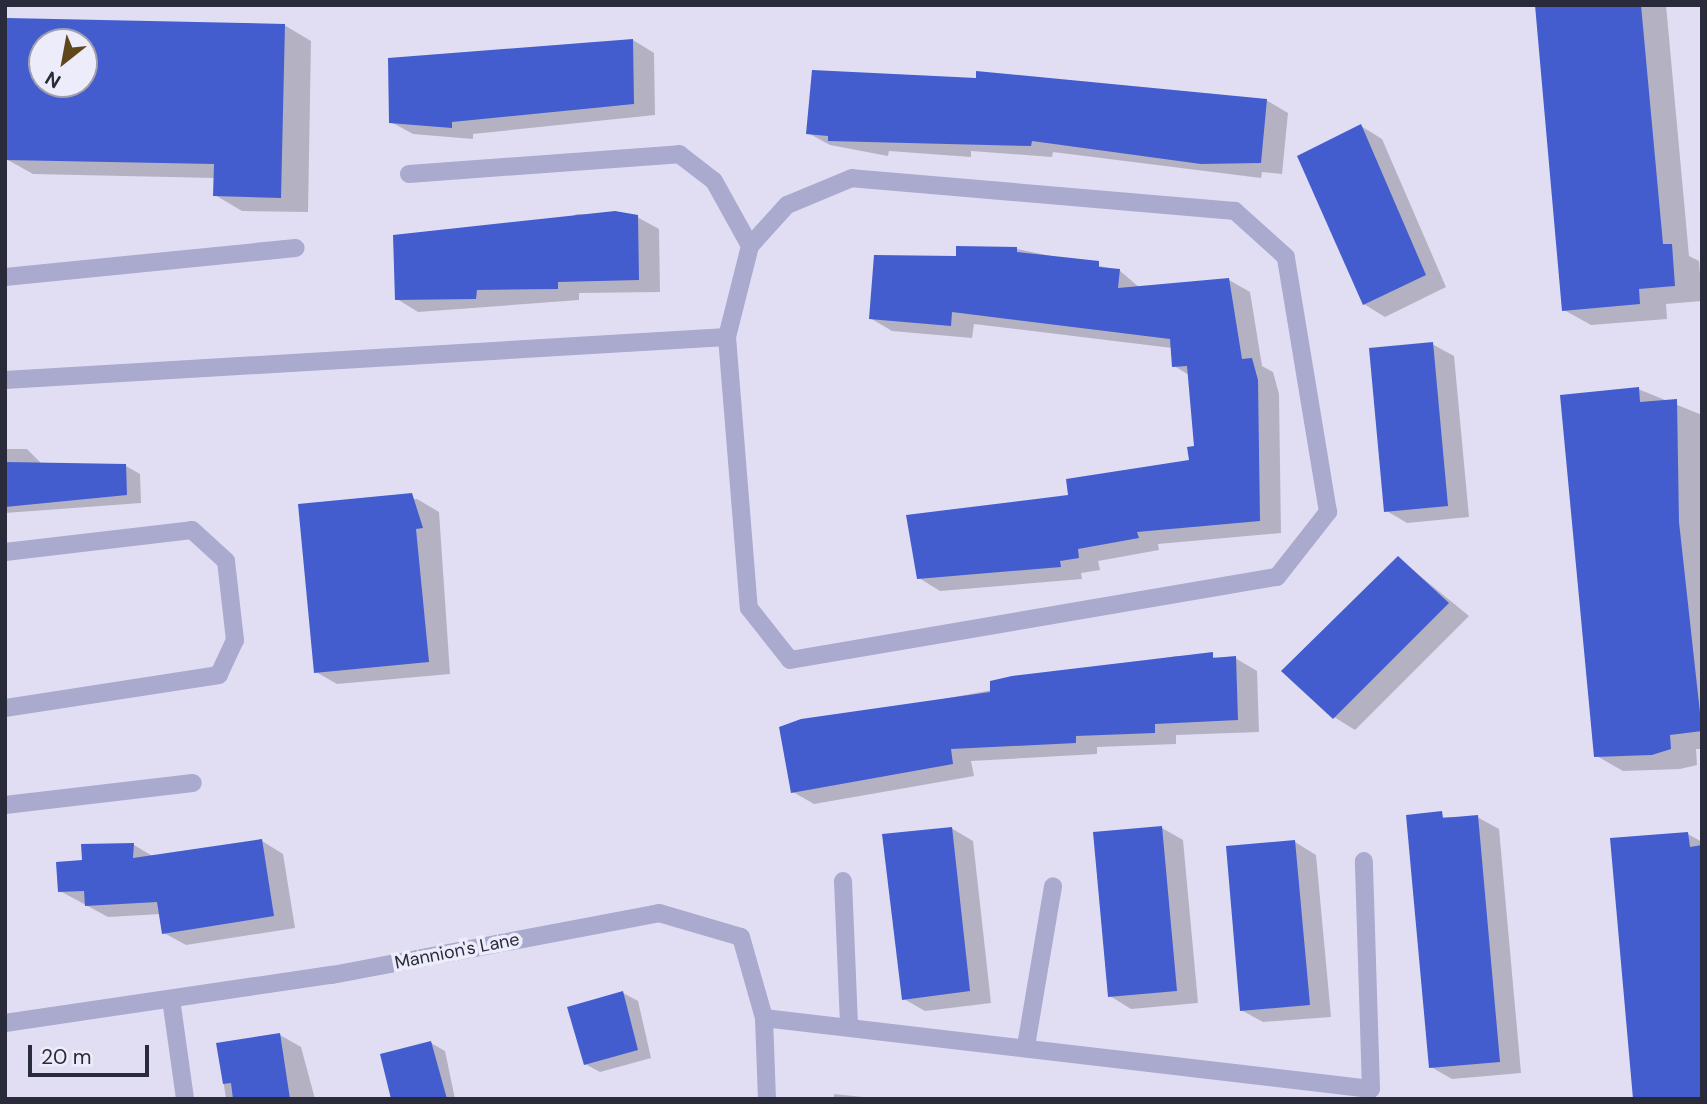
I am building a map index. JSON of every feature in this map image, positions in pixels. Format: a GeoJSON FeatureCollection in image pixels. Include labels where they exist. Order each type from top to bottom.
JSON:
{"type":"FeatureCollection","features":[{"type":"Feature","properties":{"kind":"street"},"geometry":{"type":"LineString","coordinates":[[409,174],[679,154],[713,181],[750,246]]}},
{"type":"Feature","properties":{"kind":"street"},"geometry":{"type":"LineString","coordinates":[[852,178],[1235,211],[1286,257],[1328,512],[1277,577],[790,660],[749,608],[727,337],[750,246],[787,205],[852,178]]}},
{"type":"Feature","properties":{"kind":"street"},"geometry":{"type":"LineString","coordinates":[[5,277],[296,248]]}},
{"type":"Feature","properties":{"kind":"street"},"geometry":{"type":"LineString","coordinates":[[5,380],[727,337]]}},
{"type":"Feature","properties":{"kind":"street"},"geometry":{"type":"LineString","coordinates":[[5,552],[192,530],[226,561],[235,640],[219,675],[5,708]]}},
{"type":"Feature","properties":{"kind":"street"},"geometry":{"type":"LineString","coordinates":[[5,805],[193,783]]}},
{"type":"Feature","properties":{"kind":"street"},"geometry":{"type":"LineString","coordinates":[[764,1018],[849,1024],[1371,1089],[1364,861]]}},
{"type":"Feature","properties":{"kind":"street"},"geometry":{"type":"LineString","coordinates":[[843,881],[849,1024]]}},
{"type":"Feature","properties":{"kind":"street"},"geometry":{"type":"LineString","coordinates":[[1026,1046],[1053,886]]}},
{"type":"Feature","properties":{"kind":"street","name":"Mannion's Lane"},"geometry":{"type":"LineString","coordinates":[[5,1023],[171,999],[659,913],[741,937],[764,1018],[767,1099]]}},
{"type":"Feature","properties":{"kind":"street"},"geometry":{"type":"LineString","coordinates":[[171,999],[185,1099]]}},
{"type":"Feature","properties":{"kind":"building"},"geometry":{"type":"Polygon","coordinates":[[[1535,5],[1641,5],[1663,244],[1672,244],[1675,286],[1639,289],[1640,304],[1562,311],[1535,5]]]}},
{"type":"Feature","properties":{"kind":"building"},"geometry":{"type":"Polygon","coordinates":[[[7,18],[285,24],[281,198],[213,196],[214,164],[5,160],[7,18]]]}},
{"type":"Feature","properties":{"kind":"building"},"geometry":{"type":"Polygon","coordinates":[[[633,39],[634,104],[452,122],[452,128],[389,123],[388,58],[633,39]]]}},
{"type":"Feature","properties":{"kind":"building"},"geometry":{"type":"Polygon","coordinates":[[[812,70],[976,78],[976,71],[1267,99],[1261,163],[1201,164],[1032,141],[1031,146],[828,141],[828,136],[806,134],[812,70]]]}},
{"type":"Feature","properties":{"kind":"building"},"geometry":{"type":"Polygon","coordinates":[[[1361,124],[1426,275],[1363,305],[1297,156],[1361,124]]]}},
{"type":"Feature","properties":{"kind":"building"},"geometry":{"type":"Polygon","coordinates":[[[615,211],[638,215],[639,280],[558,282],[558,289],[477,290],[476,299],[395,300],[393,235],[615,211]]]}},
{"type":"Feature","properties":{"kind":"building"},"geometry":{"type":"Polygon","coordinates":[[[956,246],[1017,247],[1017,252],[1099,261],[1099,267],[1120,269],[1118,288],[1229,278],[1242,359],[1252,358],[1258,380],[1260,521],[1137,532],[1139,538],[1078,549],[1079,558],[1060,561],[1061,567],[917,579],[906,515],[1068,495],[1066,479],[1189,460],[1187,447],[1194,446],[1187,366],[1172,367],[1170,339],[952,312],[951,326],[869,319],[874,255],[956,256],[956,246]]]}},
{"type":"Feature","properties":{"kind":"building"},"geometry":{"type":"Polygon","coordinates":[[[1433,342],[1448,506],[1384,512],[1369,348],[1433,342]]]}},
{"type":"Feature","properties":{"kind":"building"},"geometry":{"type":"Polygon","coordinates":[[[1639,387],[1640,402],[1677,399],[1679,522],[1702,731],[1670,735],[1671,749],[1652,755],[1594,757],[1560,395],[1639,387]]]}},
{"type":"Feature","properties":{"kind":"building"},"geometry":{"type":"Polygon","coordinates":[[[5,462],[126,464],[127,495],[5,507],[5,462]]]}},
{"type":"Feature","properties":{"kind":"building"},"geometry":{"type":"Polygon","coordinates":[[[412,493],[423,528],[416,529],[429,662],[314,673],[298,504],[412,493]]]}},
{"type":"Feature","properties":{"kind":"building"},"geometry":{"type":"Polygon","coordinates":[[[1398,556],[1449,603],[1333,719],[1281,671],[1398,556]]]}},
{"type":"Feature","properties":{"kind":"building"},"geometry":{"type":"Polygon","coordinates":[[[1213,652],[1213,658],[1236,656],[1238,720],[1155,724],[1155,733],[1076,736],[1076,743],[951,749],[953,764],[791,793],[779,727],[801,719],[990,692],[990,681],[1012,676],[1213,652]]]}},
{"type":"Feature","properties":{"kind":"building"},"geometry":{"type":"Polygon","coordinates":[[[1442,811],[1443,818],[1478,815],[1500,1062],[1429,1068],[1406,815],[1442,811]]]}},
{"type":"Feature","properties":{"kind":"building"},"geometry":{"type":"Polygon","coordinates":[[[1162,826],[1177,991],[1108,997],[1093,832],[1162,826]]]}},
{"type":"Feature","properties":{"kind":"building"},"geometry":{"type":"Polygon","coordinates":[[[952,827],[970,991],[902,1000],[882,834],[952,827]]]}},
{"type":"Feature","properties":{"kind":"building"},"geometry":{"type":"Polygon","coordinates":[[[1688,832],[1690,847],[1702,845],[1702,1099],[1633,1099],[1610,838],[1688,832]]]}},
{"type":"Feature","properties":{"kind":"building"},"geometry":{"type":"Polygon","coordinates":[[[262,839],[274,916],[162,934],[157,902],[85,906],[84,891],[58,892],[56,862],[82,860],[81,844],[134,843],[133,858],[262,839]]]}},
{"type":"Feature","properties":{"kind":"building"},"geometry":{"type":"Polygon","coordinates":[[[1295,840],[1310,1005],[1240,1011],[1226,846],[1295,840]]]}},
{"type":"Feature","properties":{"kind":"building"},"geometry":{"type":"Polygon","coordinates":[[[623,991],[638,1050],[584,1065],[567,1007],[623,991]]]}},
{"type":"Feature","properties":{"kind":"building"},"geometry":{"type":"Polygon","coordinates":[[[280,1033],[290,1099],[233,1099],[231,1083],[223,1084],[216,1043],[280,1033]]]}},
{"type":"Feature","properties":{"kind":"building"},"geometry":{"type":"Polygon","coordinates":[[[431,1041],[447,1099],[391,1099],[380,1054],[431,1041]]]}}]}
